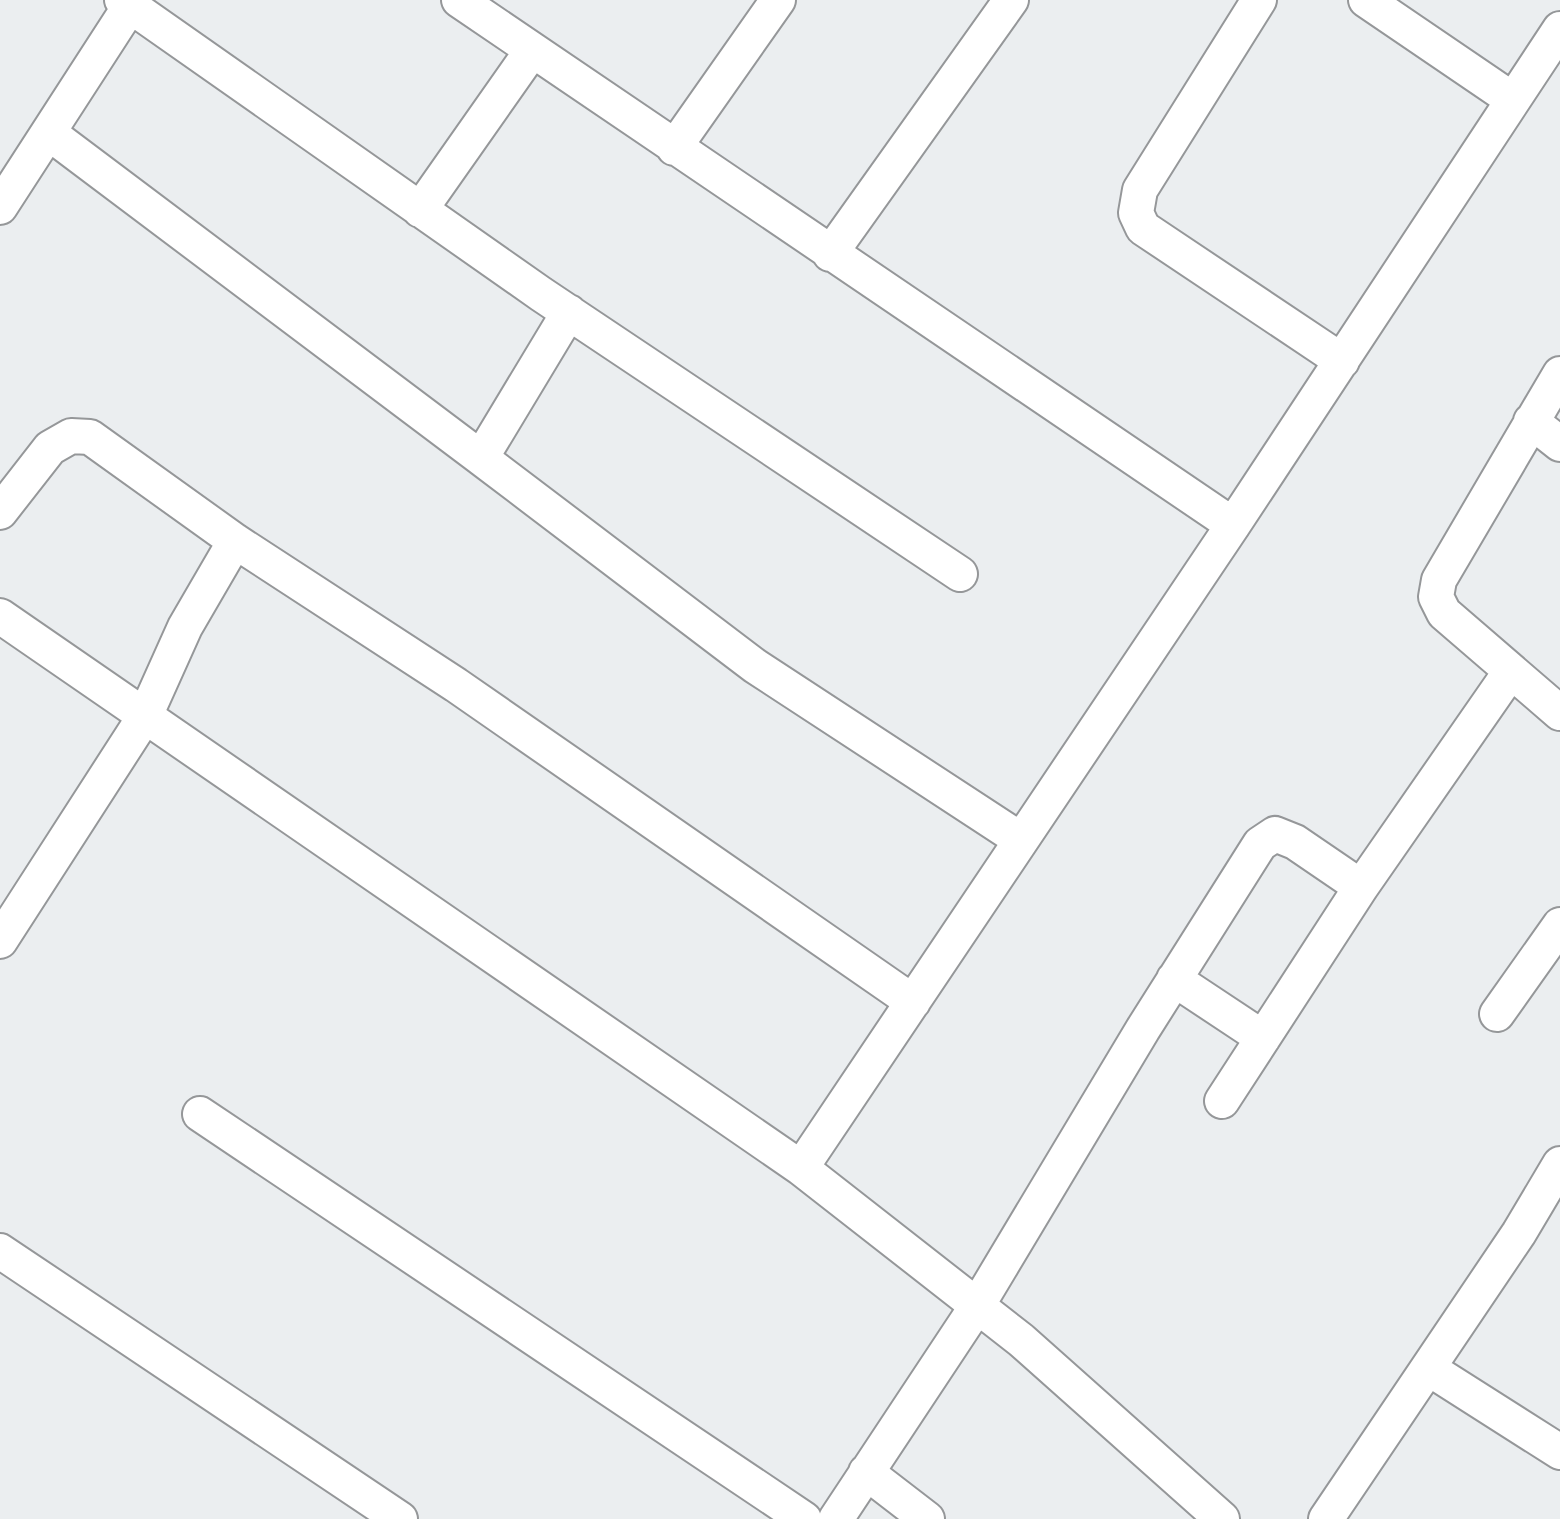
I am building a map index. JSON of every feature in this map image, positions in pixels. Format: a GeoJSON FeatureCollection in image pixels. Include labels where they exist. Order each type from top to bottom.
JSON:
{"type":"FeatureCollection","features":[{"type":"Feature","properties":{"kind":"street"},"geometry":{"type":"LineString","coordinates":[[459,0],[531,52],[1233,525]]}},
{"type":"Feature","properties":{"kind":"street"},"geometry":{"type":"LineString","coordinates":[[674,148],[778,0]]}},
{"type":"Feature","properties":{"kind":"street"},"geometry":{"type":"LineString","coordinates":[[830,254],[1011,0]]}},
{"type":"Feature","properties":{"kind":"street"},"geometry":{"type":"LineString","coordinates":[[1259,0],[1140,190],[1136,213],[1143,228],[1342,361]]}},
{"type":"Feature","properties":{"kind":"street"},"geometry":{"type":"LineString","coordinates":[[1366,0],[1513,100]]}},
{"type":"Feature","properties":{"kind":"street"},"geometry":{"type":"LineString","coordinates":[[0,207],[49,133],[126,3],[420,210],[960,574]]}},
{"type":"Feature","properties":{"kind":"street"},"geometry":{"type":"LineString","coordinates":[[801,1168],[1233,525],[1560,29]]}},
{"type":"Feature","properties":{"kind":"street"},"geometry":{"type":"LineString","coordinates":[[420,210],[531,52]]}},
{"type":"Feature","properties":{"kind":"street"},"geometry":{"type":"LineString","coordinates":[[49,133],[755,666],[1021,840]]}},
{"type":"Feature","properties":{"kind":"street"},"geometry":{"type":"LineString","coordinates":[[481,458],[569,312]]}},
{"type":"Feature","properties":{"kind":"street"},"geometry":{"type":"LineString","coordinates":[[1560,374],[1439,580],[1436,597],[1444,613],[1560,713]]}},
{"type":"Feature","properties":{"kind":"street"},"geometry":{"type":"LineString","coordinates":[[1531,421],[1560,444]]}},
{"type":"Feature","properties":{"kind":"street"},"geometry":{"type":"LineString","coordinates":[[0,512],[50,448],[71,436],[90,437],[235,541],[456,685],[913,1002]]}},
{"type":"Feature","properties":{"kind":"street"},"geometry":{"type":"LineString","coordinates":[[0,941],[145,716],[185,627],[235,541]]}},
{"type":"Feature","properties":{"kind":"street"},"geometry":{"type":"LineString","coordinates":[[0,616],[801,1168],[1021,1340],[1222,1519]]}},
{"type":"Feature","properties":{"kind":"street"},"geometry":{"type":"LineString","coordinates":[[1222,1101],[1361,887],[1511,671]]}},
{"type":"Feature","properties":{"kind":"street"},"geometry":{"type":"LineString","coordinates":[[836,1519],[977,1306],[1174,979],[1260,844],[1275,834],[1295,842],[1361,887]]}},
{"type":"Feature","properties":{"kind":"street"},"geometry":{"type":"LineString","coordinates":[[1497,1014],[1560,925]]}},
{"type":"Feature","properties":{"kind":"street"},"geometry":{"type":"LineString","coordinates":[[1174,979],[1263,1038]]}},
{"type":"Feature","properties":{"kind":"street"},"geometry":{"type":"LineString","coordinates":[[200,1114],[804,1519]]}},
{"type":"Feature","properties":{"kind":"street"},"geometry":{"type":"LineString","coordinates":[[1326,1519],[1428,1368],[1549,1206],[1560,1164]]}},
{"type":"Feature","properties":{"kind":"street"},"geometry":{"type":"LineString","coordinates":[[0,1251],[400,1519]]}},
{"type":"Feature","properties":{"kind":"street"},"geometry":{"type":"LineString","coordinates":[[1428,1368],[1560,1452]]}},
{"type":"Feature","properties":{"kind":"street"},"geometry":{"type":"LineString","coordinates":[[866,1472],[927,1519]]}}]}
